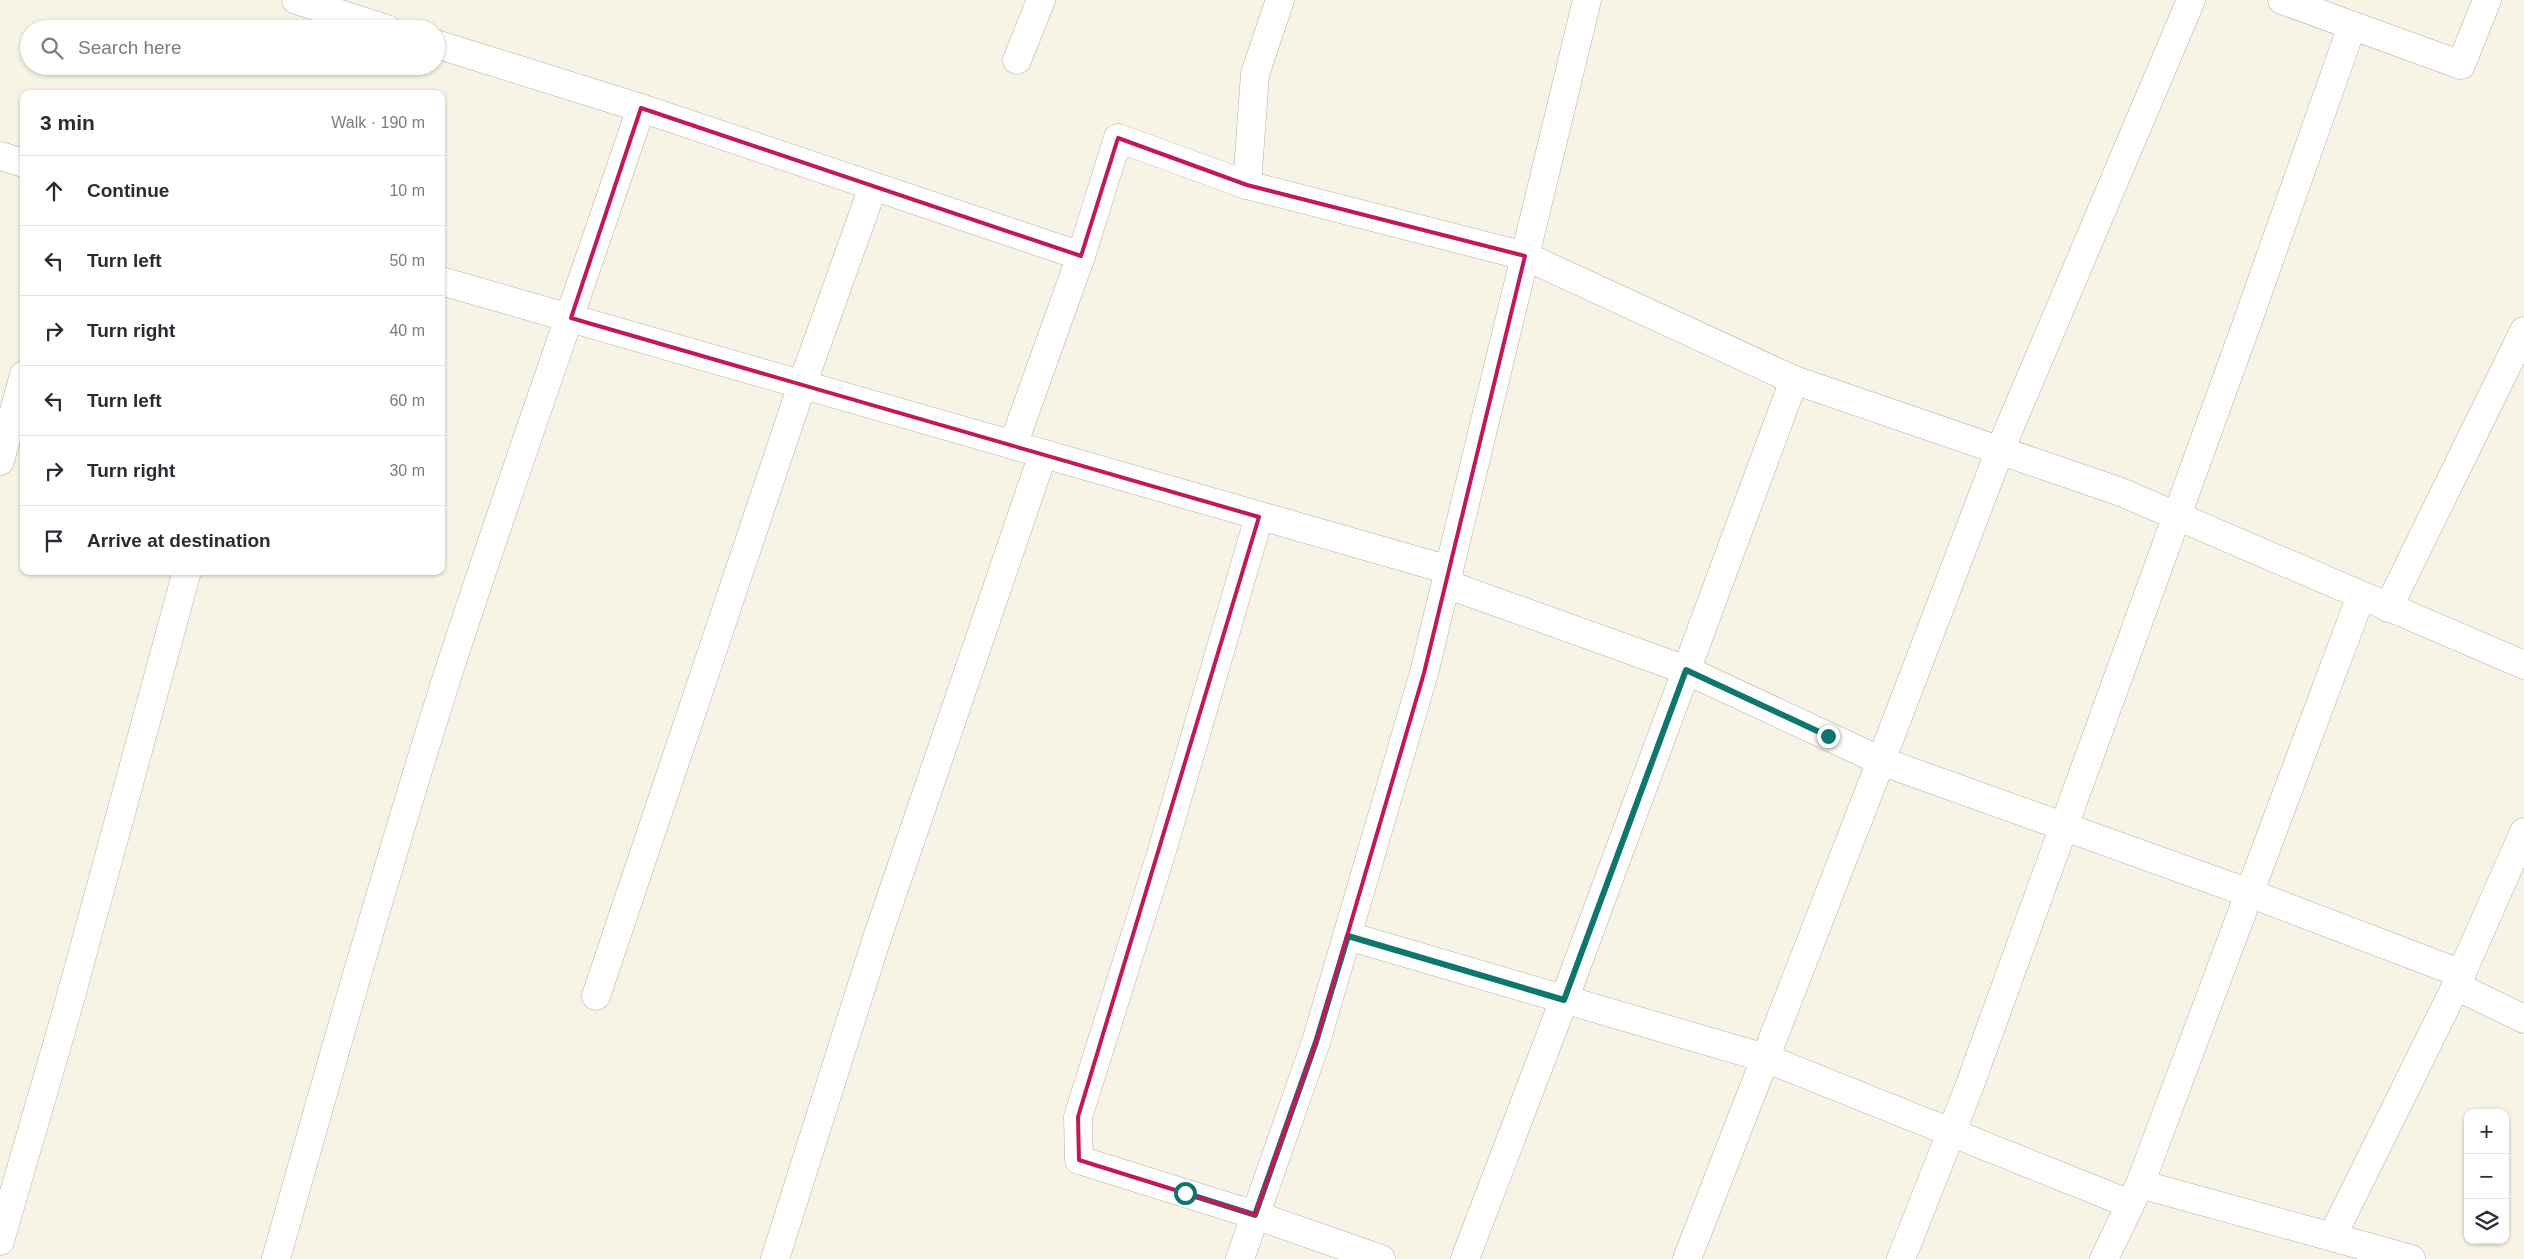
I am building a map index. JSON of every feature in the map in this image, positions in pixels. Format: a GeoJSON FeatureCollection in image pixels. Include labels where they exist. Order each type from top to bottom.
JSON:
{"type":"FeatureCollection","features":[{"type":"Feature","properties":{"kind":"street"},"geometry":{"type":"LineString","coordinates":[[296,0],[359,20]]}},
{"type":"Feature","properties":{"kind":"street"},"geometry":{"type":"LineString","coordinates":[[1017,60],[1042,0]]}},
{"type":"Feature","properties":{"kind":"street"},"geometry":{"type":"LineString","coordinates":[[1247,185],[1255,74],[1280,0]]}},
{"type":"Feature","properties":{"kind":"street"},"geometry":{"type":"LineString","coordinates":[[1240,1259],[1316,1042],[1424,673],[1587,0]]}},
{"type":"Feature","properties":{"kind":"street"},"geometry":{"type":"LineString","coordinates":[[1687,1259],[1882,761],[2000,450],[2191,0]]}},
{"type":"Feature","properties":{"kind":"street"},"geometry":{"type":"LineString","coordinates":[[2282,0],[2461,65],[2487,0]]}},
{"type":"Feature","properties":{"kind":"street"},"geometry":{"type":"LineString","coordinates":[[1901,1259],[1951,1134],[2064,827],[2352,26]]}},
{"type":"Feature","properties":{"kind":"street"},"geometry":{"type":"LineString","coordinates":[[445,47],[641,108],[1081,256]]}},
{"type":"Feature","properties":{"kind":"street"},"geometry":{"type":"LineString","coordinates":[[276,1259],[350,997],[447,679],[512,482],[571,318],[641,108]]}},
{"type":"Feature","properties":{"kind":"street"},"geometry":{"type":"LineString","coordinates":[[1013,445],[1081,256],[1118,138],[1247,185],[1525,256],[1794,380],[2121,492],[2524,665]]}},
{"type":"Feature","properties":{"kind":"street"},"geometry":{"type":"LineString","coordinates":[[0,156],[20,161]]}},
{"type":"Feature","properties":{"kind":"street"},"geometry":{"type":"LineString","coordinates":[[596,996],[802,385],[873,186]]}},
{"type":"Feature","properties":{"kind":"street"},"geometry":{"type":"LineString","coordinates":[[445,282],[1260,517],[1447,577],[1686,670],[1882,761],[2249,892],[2459,980],[2524,1018]]}},
{"type":"Feature","properties":{"kind":"street"},"geometry":{"type":"LineString","coordinates":[[2388,608],[2524,331]]}},
{"type":"Feature","properties":{"kind":"street"},"geometry":{"type":"LineString","coordinates":[[1465,1259],[1564,1000],[1794,380]]}},
{"type":"Feature","properties":{"kind":"street"},"geometry":{"type":"LineString","coordinates":[[0,460],[20,388]]}},
{"type":"Feature","properties":{"kind":"street"},"geometry":{"type":"LineString","coordinates":[[775,1259],[876,941],[1042,454]]}},
{"type":"Feature","properties":{"kind":"street"},"geometry":{"type":"LineString","coordinates":[[1260,517],[1161,854],[1078,1116],[1079,1160],[1255,1215],[1381,1259]]}},
{"type":"Feature","properties":{"kind":"street"},"geometry":{"type":"LineString","coordinates":[[0,1241],[66,1014],[186,575]]}},
{"type":"Feature","properties":{"kind":"street"},"geometry":{"type":"LineString","coordinates":[[2104,1259],[2135,1194],[2361,596]]}},
{"type":"Feature","properties":{"kind":"street"},"geometry":{"type":"LineString","coordinates":[[2332,1237],[2459,980],[2524,832]]}},
{"type":"Feature","properties":{"kind":"street"},"geometry":{"type":"LineString","coordinates":[[1348,936],[1765,1058],[1951,1134],[2135,1194],[2332,1237],[2410,1259]]}},
{"type":"Feature","properties":{"kind":"highlighted area"},"geometry":{"type":"Polygon","coordinates":[[[641,108],[1081,256],[1118,138],[1247,185],[1525,256],[1424,673],[1316,1042],[1255,1215],[1079,1160],[1078,1117],[1259,517],[571,318],[641,108]]]}},
{"type":"Feature","properties":{"kind":"route"},"geometry":{"type":"LineString","coordinates":[[1185,1193],[1255,1215],[1316,1042],[1348,936],[1564,1000],[1686,670],[1828,736]]}}]}
